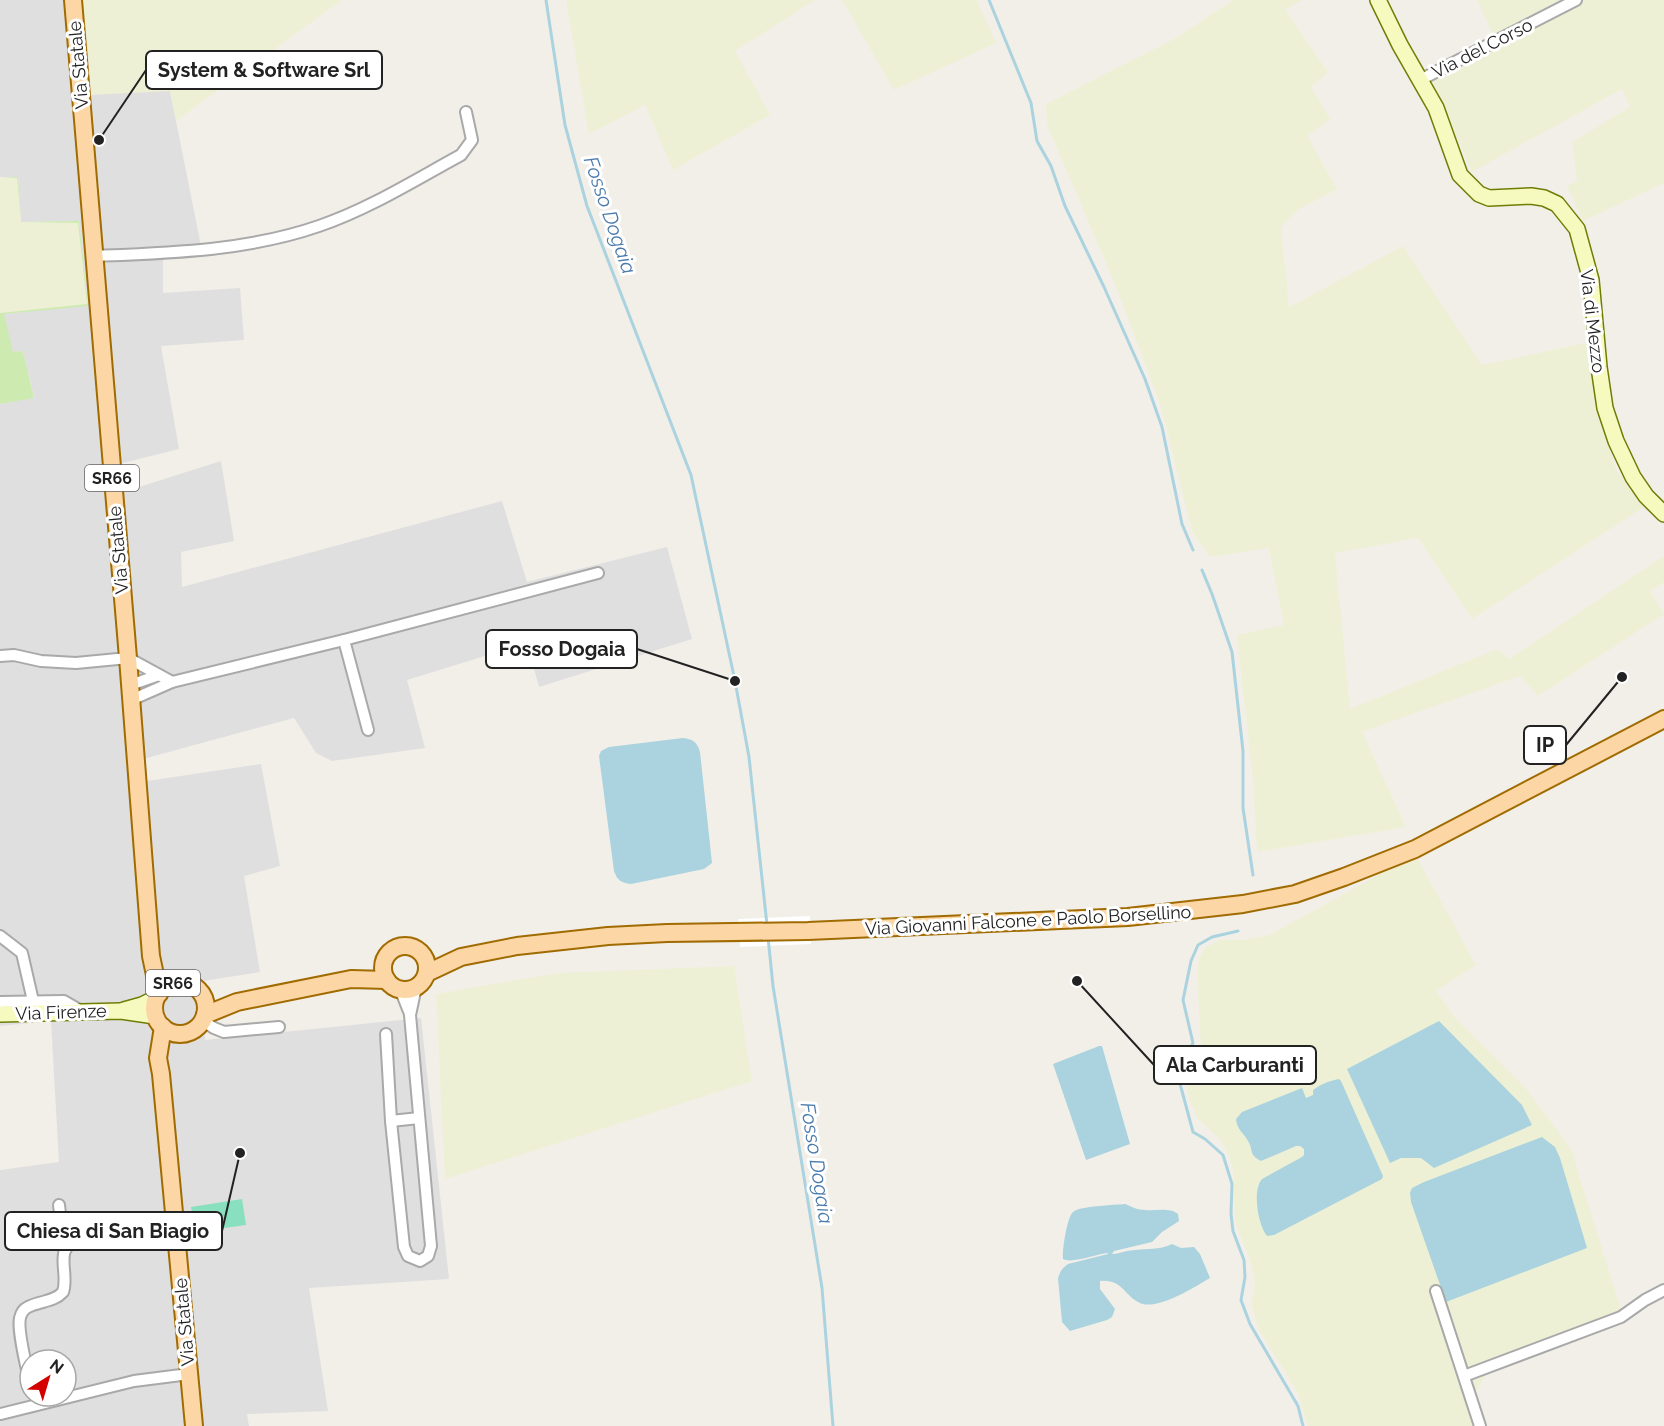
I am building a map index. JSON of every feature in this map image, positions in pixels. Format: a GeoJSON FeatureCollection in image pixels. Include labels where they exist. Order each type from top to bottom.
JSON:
{"type":"FeatureCollection","features":[{"type":"Feature","properties":{"kind":"main road","name":"Via Statale"},"geometry":{"type":"LineString","coordinates":[[73,0],[157,996]]}},
{"type":"Feature","properties":{"kind":"main road","name":"Via Giovanni Falcone e Paolo Borsellino"},"geometry":{"type":"LineString","coordinates":[[351,979],[401,985],[423,981],[427,973],[460,957],[517,946],[608,936],[808,931],[1128,917],[1231,906],[1295,894],[1415,849],[1664,719]]}},
{"type":"Feature","properties":{"kind":"main road","name":"Via Giovanni Falcone e Paolo Borsellino"},"geometry":{"type":"LineString","coordinates":[[204,1018],[237,1002],[351,979],[385,960],[392,950],[402,946],[413,947],[421,953],[460,957]]}},
{"type":"Feature","properties":{"kind":"main road"},"geometry":{"type":"LineString","coordinates":[[421,953],[426,960],[427,973]]}},
{"type":"Feature","properties":{"kind":"main road","name":"SR66"},"geometry":{"type":"LineString","coordinates":[[152,956],[164,972],[179,982],[193,986],[203,996],[204,1018],[187,1033],[165,1026],[154,1005],[157,996],[164,988],[179,982]]}},
{"type":"Feature","properties":{"kind":"main road"},"geometry":{"type":"LineString","coordinates":[[385,960],[383,968],[401,985]]}},
{"type":"Feature","properties":{"kind":"main road","name":"Via Giovanni Falcone e Paolo Borsellino"},"geometry":{"type":"LineString","coordinates":[[203,996],[237,1002]]}},
{"type":"Feature","properties":{"kind":"main road","name":"Via Statale"},"geometry":{"type":"LineString","coordinates":[[165,1026],[158,1058],[194,1426]]}},
{"type":"Feature","properties":{"kind":"street","name":"Via di Mezzo"},"geometry":{"type":"LineString","coordinates":[[1378,0],[1400,45],[1436,108],[1460,175],[1479,194],[1489,198],[1531,196],[1544,198],[1557,204],[1577,229],[1591,280],[1605,408],[1616,441],[1633,477],[1646,496],[1664,514]]}},
{"type":"Feature","properties":{"kind":"street","name":"Via del Corso"},"geometry":{"type":"LineString","coordinates":[[1420,80],[1576,0]]}},
{"type":"Feature","properties":{"kind":"street"},"geometry":{"type":"LineString","coordinates":[[94,256],[159,253],[258,243],[318,226],[355,212],[461,155],[472,140],[466,112]]}},
{"type":"Feature","properties":{"kind":"street"},"geometry":{"type":"LineString","coordinates":[[131,692],[344,640],[598,573]]}},
{"type":"Feature","properties":{"kind":"street"},"geometry":{"type":"LineString","coordinates":[[344,640],[368,730]]}},
{"type":"Feature","properties":{"kind":"street"},"geometry":{"type":"LineString","coordinates":[[0,656],[14,655],[41,661],[76,663],[128,658],[172,682]]}},
{"type":"Feature","properties":{"kind":"street"},"geometry":{"type":"LineString","coordinates":[[131,692],[159,675]]}},
{"type":"Feature","properties":{"kind":"street"},"geometry":{"type":"LineString","coordinates":[[0,936],[22,953],[33,1001]]}},
{"type":"Feature","properties":{"kind":"street"},"geometry":{"type":"LineString","coordinates":[[386,1034],[391,1121],[404,1247],[408,1256],[420,1261],[428,1256],[431,1246],[410,1015],[401,985]]}},
{"type":"Feature","properties":{"kind":"street"},"geometry":{"type":"LineString","coordinates":[[121,1011],[142,1005],[157,996]]}},
{"type":"Feature","properties":{"kind":"street"},"geometry":{"type":"LineString","coordinates":[[0,1002],[64,1001],[83,1012]]}},
{"type":"Feature","properties":{"kind":"street"},"geometry":{"type":"LineString","coordinates":[[121,1011],[165,1026]]}},
{"type":"Feature","properties":{"kind":"street","name":"Via Firenze"},"geometry":{"type":"LineString","coordinates":[[0,1014],[121,1011]]}},
{"type":"Feature","properties":{"kind":"street"},"geometry":{"type":"LineString","coordinates":[[204,1018],[214,1028],[224,1032],[279,1027]]}},
{"type":"Feature","properties":{"kind":"street"},"geometry":{"type":"LineString","coordinates":[[391,1121],[419,1118]]}},
{"type":"Feature","properties":{"kind":"street"},"geometry":{"type":"LineString","coordinates":[[58,1204],[66,1248]]}},
{"type":"Feature","properties":{"kind":"street"},"geometry":{"type":"LineString","coordinates":[[25,1348],[21,1313],[27,1307],[54,1299],[63,1292],[65,1281],[63,1256],[66,1248],[73,1242],[176,1227]]}},
{"type":"Feature","properties":{"kind":"street"},"geometry":{"type":"LineString","coordinates":[[1464,1376],[1621,1317],[1664,1290]]}},
{"type":"Feature","properties":{"kind":"street"},"geometry":{"type":"LineString","coordinates":[[1436,1291],[1480,1426]]}},
{"type":"Feature","properties":{"kind":"street"},"geometry":{"type":"LineString","coordinates":[[78,1392],[134,1381],[189,1374]]}},
{"type":"Feature","properties":{"kind":"street"},"geometry":{"type":"LineString","coordinates":[[1,1414],[18,1407]]}},
{"type":"Feature","properties":{"kind":"shaded area"},"geometry":{"type":"Polygon","coordinates":[[[0,0],[80,0],[170,91],[202,251],[163,257],[163,293],[240,288],[244,340],[161,346],[179,449],[115,465],[120,493],[221,461],[234,541],[181,552],[182,587],[502,501],[527,582],[667,547],[692,639],[539,687],[527,643],[407,680],[425,748],[332,761],[316,753],[294,718],[143,759],[147,781],[261,764],[280,866],[244,876],[260,972],[203,981],[205,1040],[421,1018],[449,1279],[309,1288],[328,1411],[247,1414],[249,1426],[0,1426],[0,1170],[59,1162],[51,1021],[0,1026],[0,404],[34,397],[23,351],[13,353],[3,314],[88,305],[79,221],[21,222],[18,177],[0,177],[0,0]]]}},
{"type":"Feature","properties":{"kind":"green space"},"geometry":{"type":"Polygon","coordinates":[[[80,0],[342,0],[176,121],[170,91],[87,95],[80,0]]]}},
{"type":"Feature","properties":{"kind":"green space"},"geometry":{"type":"Polygon","coordinates":[[[566,0],[815,0],[735,51],[770,115],[673,170],[645,105],[589,134],[566,0]]]}},
{"type":"Feature","properties":{"kind":"green space"},"geometry":{"type":"Polygon","coordinates":[[[842,0],[977,0],[996,43],[894,90],[842,0]]]}},
{"type":"Feature","properties":{"kind":"green space"},"geometry":{"type":"Polygon","coordinates":[[[1233,0],[1302,0],[1285,10],[1328,72],[1311,87],[1330,119],[1307,136],[1337,189],[1299,209],[1281,227],[1289,307],[1403,246],[1482,365],[1590,342],[1603,425],[1616,470],[1644,507],[1472,619],[1418,538],[1335,553],[1350,709],[1497,649],[1509,659],[1664,556],[1664,582],[1650,591],[1664,614],[1538,696],[1520,676],[1362,732],[1406,827],[1257,852],[1253,781],[1237,635],[1284,625],[1269,548],[1210,557],[1192,531],[1161,406],[1115,284],[1047,125],[1046,104],[1174,39],[1233,0]]]}},
{"type":"Feature","properties":{"kind":"green space"},"geometry":{"type":"Polygon","coordinates":[[[1477,0],[1664,0],[1664,183],[1583,221],[1567,186],[1577,181],[1572,142],[1630,107],[1622,89],[1472,172],[1431,79],[1497,43],[1477,0]]]}},
{"type":"Feature","properties":{"kind":"green space"},"geometry":{"type":"Polygon","coordinates":[[[0,177],[18,177],[21,222],[17,178],[0,177]]]}},
{"type":"Feature","properties":{"kind":"green space"},"geometry":{"type":"Polygon","coordinates":[[[17,177],[21,222],[78,222],[87,305],[0,313],[0,178],[17,177]]]}},
{"type":"Feature","properties":{"kind":"green space"},"geometry":{"type":"Polygon","coordinates":[[[79,221],[88,306],[4,314],[13,352],[23,351],[34,398],[0,404],[0,313],[87,304],[78,223],[21,222],[79,221]]]}},
{"type":"Feature","properties":{"kind":"green space"},"geometry":{"type":"Polygon","coordinates":[[[1415,854],[1476,965],[1436,991],[1456,1019],[1525,1087],[1571,1149],[1622,1313],[1490,1369],[1473,1396],[1483,1426],[1308,1426],[1298,1393],[1259,1330],[1251,1303],[1255,1286],[1250,1260],[1235,1222],[1233,1169],[1229,1156],[1221,1140],[1198,1119],[1189,1098],[1186,1079],[1201,1047],[1197,975],[1199,958],[1206,947],[1220,940],[1243,940],[1270,935],[1415,854]]]}},
{"type":"Feature","properties":{"kind":"green space"},"geometry":{"type":"Polygon","coordinates":[[[734,966],[752,1081],[445,1179],[436,994],[558,973],[734,966]]]}},
{"type":"Feature","properties":{"kind":"green space"},"geometry":{"type":"Polygon","coordinates":[[[242,1199],[246,1225],[195,1232],[191,1207],[242,1199]]]}},
{"type":"Feature","properties":{"kind":"water"},"geometry":{"type":"Polygon","coordinates":[[[683,738],[694,742],[700,752],[712,863],[704,869],[631,884],[622,882],[614,871],[599,756],[601,751],[609,747],[683,738]]]}},
{"type":"Feature","properties":{"kind":"water"},"geometry":{"type":"Polygon","coordinates":[[[1439,1021],[1522,1105],[1532,1125],[1434,1168],[1421,1158],[1401,1158],[1390,1163],[1347,1069],[1439,1021]]]}},
{"type":"Feature","properties":{"kind":"water"},"geometry":{"type":"Polygon","coordinates":[[[1102,1046],[1130,1144],[1086,1160],[1053,1064],[1102,1046]]]}},
{"type":"Feature","properties":{"kind":"water"},"geometry":{"type":"Polygon","coordinates":[[[1339,1079],[1383,1176],[1382,1179],[1274,1235],[1267,1236],[1257,1208],[1259,1184],[1262,1179],[1302,1157],[1304,1149],[1296,1146],[1261,1161],[1253,1154],[1236,1119],[1242,1112],[1302,1088],[1306,1098],[1313,1095],[1313,1090],[1319,1086],[1339,1079]]]}},
{"type":"Feature","properties":{"kind":"water"},"geometry":{"type":"Polygon","coordinates":[[[1542,1137],[1555,1147],[1560,1158],[1587,1248],[1446,1302],[1411,1202],[1412,1188],[1542,1137]]]}},
{"type":"Feature","properties":{"kind":"water"},"geometry":{"type":"Polygon","coordinates":[[[1125,1204],[1142,1210],[1171,1211],[1178,1214],[1179,1221],[1152,1242],[1114,1251],[1112,1254],[1161,1248],[1172,1244],[1181,1248],[1194,1247],[1200,1254],[1210,1278],[1176,1297],[1147,1305],[1135,1300],[1119,1285],[1100,1281],[1100,1289],[1115,1309],[1112,1317],[1070,1331],[1062,1322],[1058,1278],[1060,1272],[1068,1264],[1108,1254],[1072,1260],[1063,1259],[1065,1234],[1071,1215],[1082,1208],[1125,1204]]]}},
{"type":"Feature","properties":{"kind":"pier"},"geometry":{"type":"Polygon","coordinates":[[[810,916],[811,944],[740,947],[738,919],[810,916]]]}},
{"type":"Feature","properties":{"kind":"waterway","name":"Fosso Dogaia"},"geometry":{"type":"LineString","coordinates":[[546,0],[565,125],[587,206],[691,475],[749,757],[767,925]]}},
{"type":"Feature","properties":{"kind":"waterway"},"geometry":{"type":"LineString","coordinates":[[989,0],[1031,103],[1037,141],[1051,166],[1065,206],[1145,379],[1162,427],[1182,524],[1193,550]]}},
{"type":"Feature","properties":{"kind":"waterway"},"geometry":{"type":"LineString","coordinates":[[1202,570],[1232,652],[1243,751],[1243,808],[1253,875]]}},
{"type":"Feature","properties":{"kind":"waterway"},"geometry":{"type":"LineString","coordinates":[[1238,931],[1212,937],[1198,945],[1191,961],[1183,1000],[1193,1043],[1183,1063],[1179,1080],[1193,1132],[1223,1155],[1232,1184],[1233,1231],[1244,1260],[1245,1277],[1241,1300],[1250,1324],[1298,1406],[1303,1426]]}},
{"type":"Feature","properties":{"kind":"waterway","name":"Fosso Dogaia"},"geometry":{"type":"LineString","coordinates":[[768,937],[773,986],[822,1288],[833,1426]]}},
{"type":"Feature","properties":{"kind":"place","name":"System & Software Srl"},"geometry":{"type":"Point","coordinates":[99,140]}},
{"type":"Feature","properties":{"kind":"place","name":"IP"},"geometry":{"type":"Point","coordinates":[1622,677]}},
{"type":"Feature","properties":{"kind":"place","name":"Fosso Dogaia"},"geometry":{"type":"Point","coordinates":[735,681]}},
{"type":"Feature","properties":{"kind":"place","name":"Ala Carburanti"},"geometry":{"type":"Point","coordinates":[1077,981]}},
{"type":"Feature","properties":{"kind":"place","name":"Chiesa di San Biagio"},"geometry":{"type":"Point","coordinates":[240,1153]}}]}
